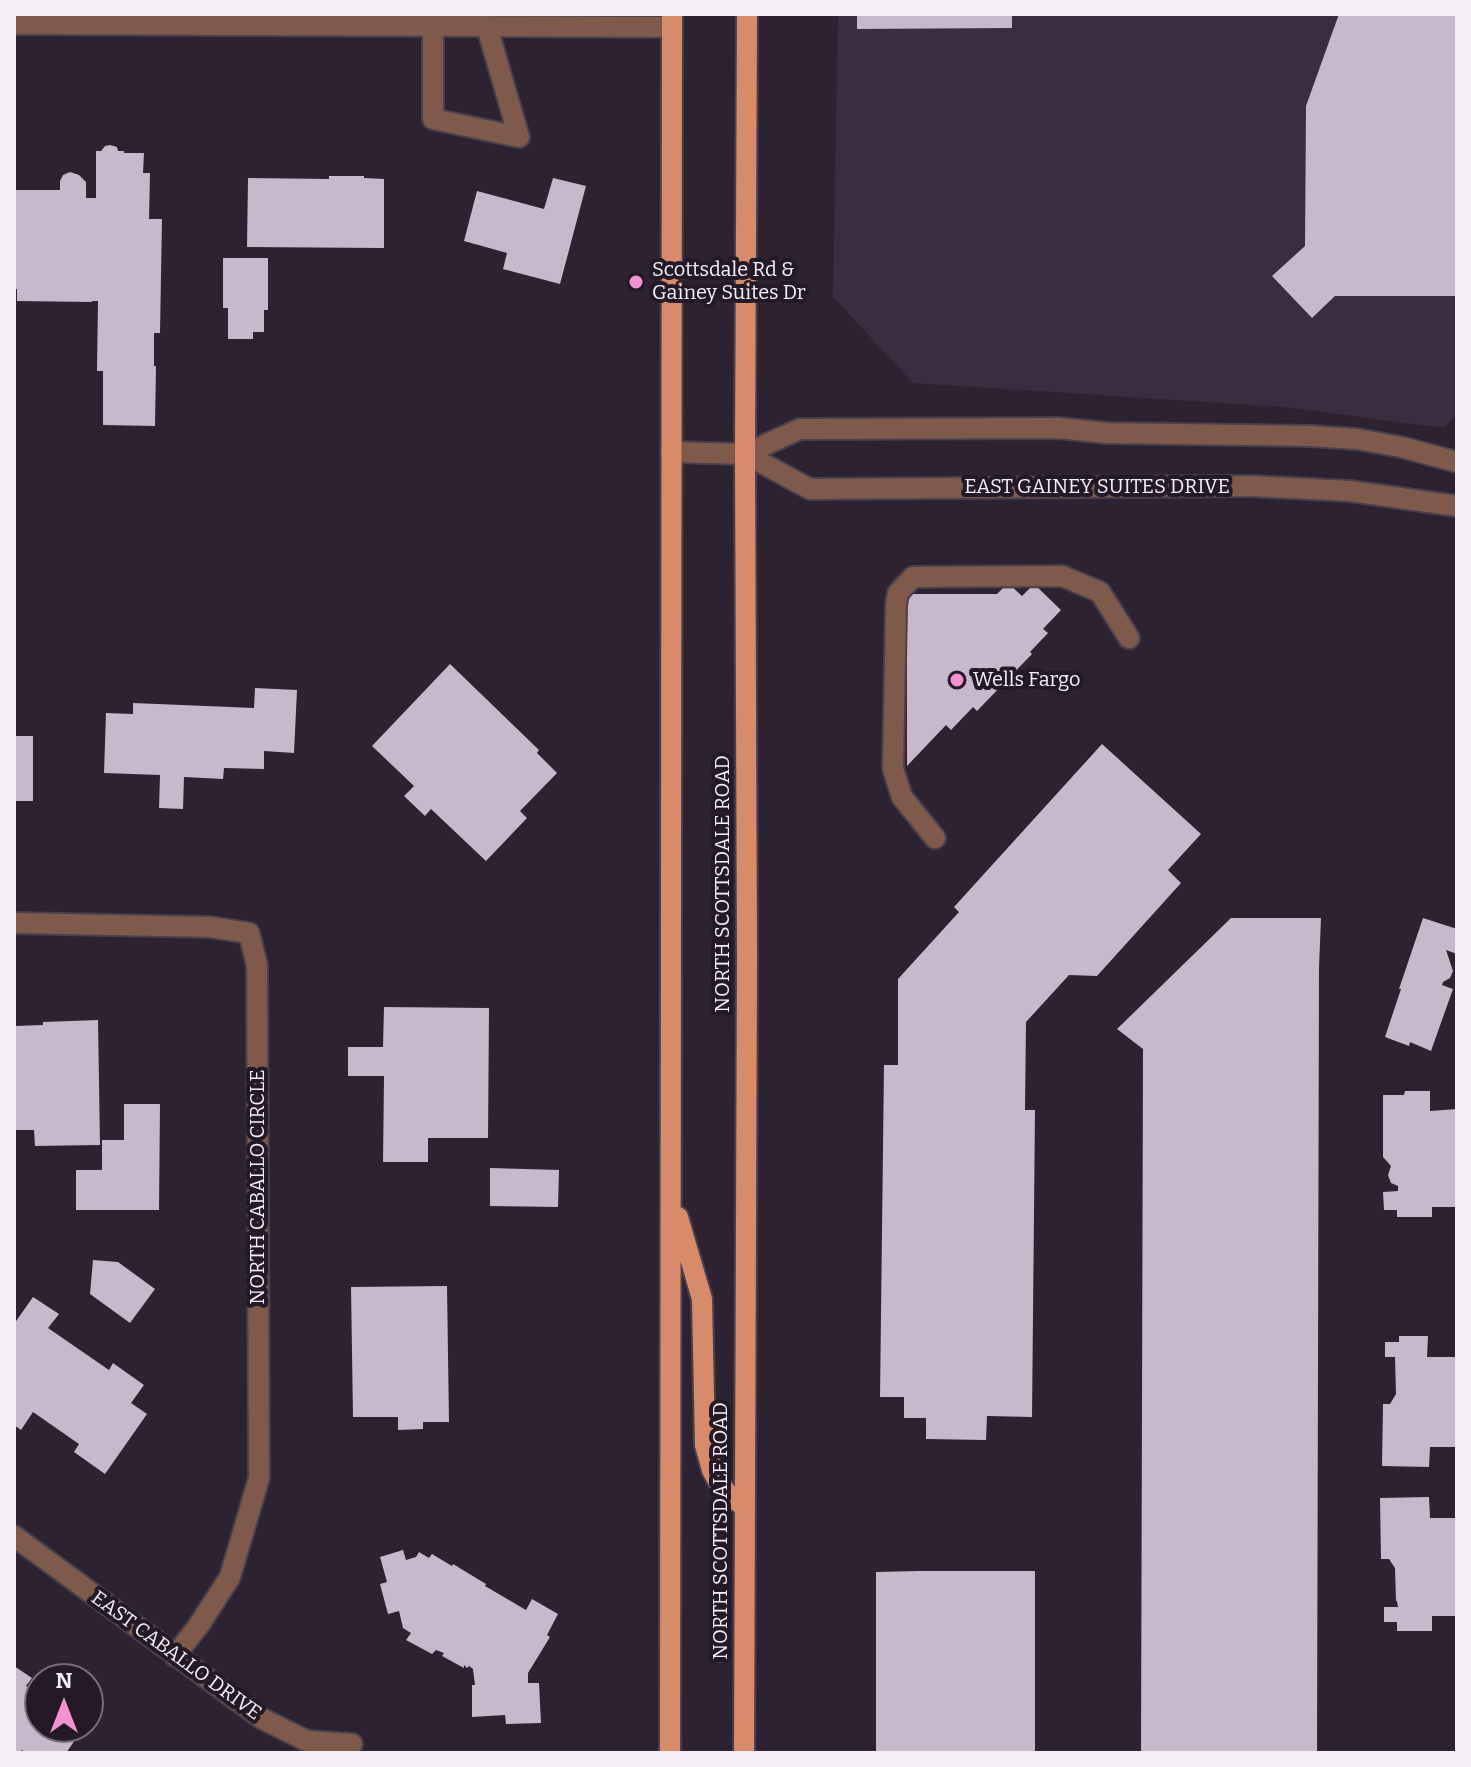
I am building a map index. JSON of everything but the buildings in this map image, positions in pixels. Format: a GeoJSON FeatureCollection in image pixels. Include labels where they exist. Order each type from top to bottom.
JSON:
{"type":"FeatureCollection","features":[{"type":"Feature","properties":{"kind":"main road","name":"NORTH SCOTTSDALE ROAD"},"geometry":{"type":"LineString","coordinates":[[744,1753],[747,14]]}},
{"type":"Feature","properties":{"kind":"main road"},"geometry":{"type":"LineString","coordinates":[[670,1753],[672,21]]}},
{"type":"Feature","properties":{"kind":"main road"},"geometry":{"type":"LineString","coordinates":[[671,1194],[702,1299],[705,1445],[719,1483],[745,1507]]}},
{"type":"Feature","properties":{"kind":"street"},"geometry":{"type":"LineString","coordinates":[[14,24],[487,27],[672,21]]}},
{"type":"Feature","properties":{"kind":"street"},"geometry":{"type":"LineString","coordinates":[[433,26],[433,119],[519,137],[487,27]]}},
{"type":"Feature","properties":{"kind":"street","name":"EAST GAINEY SUITES DRIVE"},"geometry":{"type":"LineString","coordinates":[[671,452],[745,454],[800,429],[1058,428],[1108,433],[1357,439],[1457,462]]}},
{"type":"Feature","properties":{"kind":"street","name":"EAST GAINEY SUITES DRIVE"},"geometry":{"type":"LineString","coordinates":[[745,454],[810,489],[1251,486],[1350,491],[1457,506]]}},
{"type":"Feature","properties":{"kind":"street"},"geometry":{"type":"LineString","coordinates":[[935,838],[902,797],[893,769],[896,605],[898,593],[913,577],[1062,576],[1100,592],[1129,638]]}},
{"type":"Feature","properties":{"kind":"street","name":"NORTH CABALLO CIRCLE"},"geometry":{"type":"LineString","coordinates":[[14,923],[210,927],[249,933],[257,965],[259,1478],[230,1577],[175,1656]]}},
{"type":"Feature","properties":{"kind":"street","name":"EAST CABALLO DRIVE"},"geometry":{"type":"LineString","coordinates":[[14,1536],[261,1718],[307,1741],[352,1744]]}},
{"type":"Feature","properties":{"kind":"shaded area"},"geometry":{"type":"Polygon","coordinates":[[[838,14],[1457,14],[1457,414],[1444,428],[1284,407],[913,383],[833,297],[838,14]]]}},
{"type":"Feature","properties":{"kind":"place","name":"Scottsdale Rd & Gainey Suites Dr"},"geometry":{"type":"Point","coordinates":[636,282]}},
{"type":"Feature","properties":{"kind":"place","name":"Wells Fargo"},"geometry":{"type":"Point","coordinates":[957,680]}}]}
